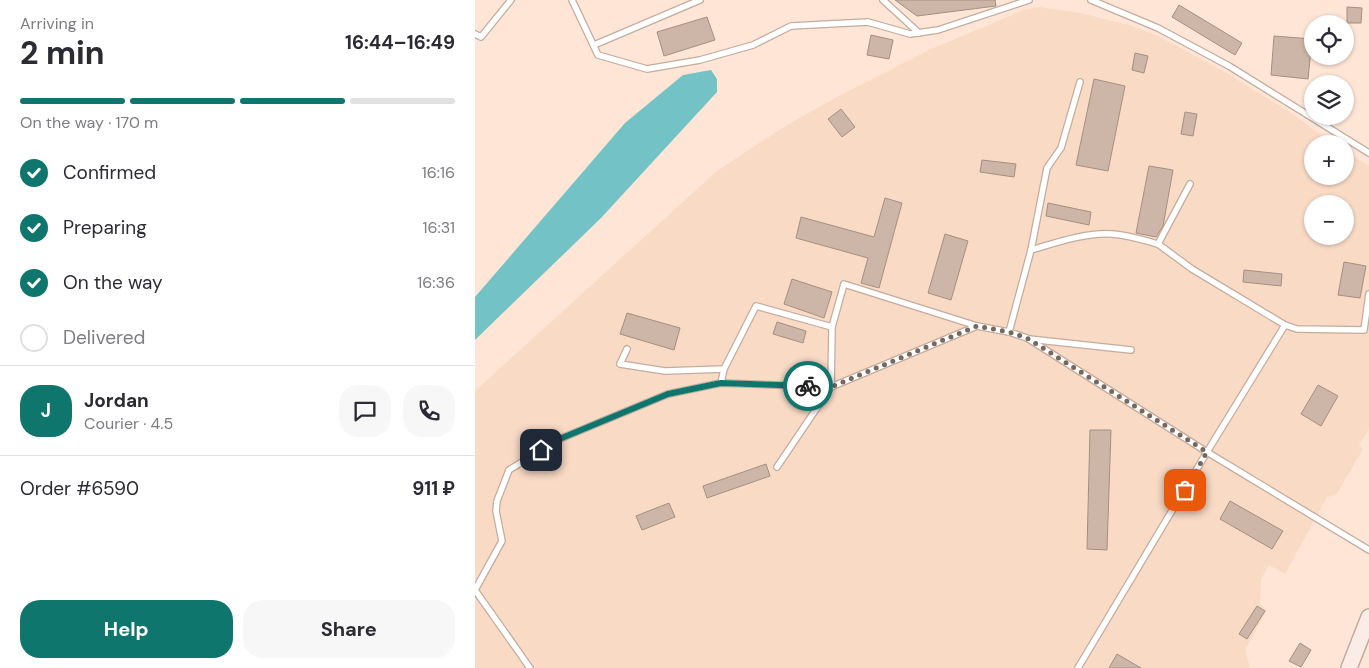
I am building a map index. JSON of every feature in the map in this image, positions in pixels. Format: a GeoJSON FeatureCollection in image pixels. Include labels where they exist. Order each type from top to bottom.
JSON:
{"type":"FeatureCollection","features":[{"type":"Feature","properties":{"kind":"main road"},"geometry":{"type":"LineString","coordinates":[[1349,668],[1369,616]]}},
{"type":"Feature","properties":{"kind":"lane"},"geometry":{"type":"LineString","coordinates":[[475,34],[481,37],[511,0]]}},
{"type":"Feature","properties":{"kind":"lane"},"geometry":{"type":"LineString","coordinates":[[572,0],[598,55],[647,69],[700,60],[753,45],[791,26],[868,22],[910,34],[938,30],[1029,0]]}},
{"type":"Feature","properties":{"kind":"lane"},"geometry":{"type":"LineString","coordinates":[[594,45],[699,0]]}},
{"type":"Feature","properties":{"kind":"lane"},"geometry":{"type":"LineString","coordinates":[[883,0],[919,33]]}},
{"type":"Feature","properties":{"kind":"lane"},"geometry":{"type":"LineString","coordinates":[[1091,0],[1158,28],[1229,66],[1369,153]]}},
{"type":"Feature","properties":{"kind":"lane"},"geometry":{"type":"LineString","coordinates":[[1009,332],[1031,250],[1047,168],[1061,148],[1080,82]]}},
{"type":"Feature","properties":{"kind":"lane"},"geometry":{"type":"LineString","coordinates":[[1158,244],[1190,184]]}},
{"type":"Feature","properties":{"kind":"lane"},"geometry":{"type":"LineString","coordinates":[[1031,250],[1066,240],[1109,234],[1128,236],[1158,244],[1192,270],[1285,325],[1297,329],[1363,330],[1369,294]]}},
{"type":"Feature","properties":{"kind":"lane"},"geometry":{"type":"LineString","coordinates":[[777,467],[831,387],[832,328],[844,284],[977,326],[1009,332],[1027,338],[1131,350]]}},
{"type":"Feature","properties":{"kind":"lane"},"geometry":{"type":"LineString","coordinates":[[721,383],[724,370],[756,306],[832,328]]}},
{"type":"Feature","properties":{"kind":"lane"},"geometry":{"type":"LineString","coordinates":[[1078,668],[1285,325]]}},
{"type":"Feature","properties":{"kind":"lane"},"geometry":{"type":"LineString","coordinates":[[530,668],[475,590],[502,541],[496,511],[497,501],[509,470],[557,440],[668,394],[721,383],[831,387],[977,326]]}},
{"type":"Feature","properties":{"kind":"lane"},"geometry":{"type":"LineString","coordinates":[[1027,338],[1207,452],[1369,550]]}},
{"type":"Feature","properties":{"kind":"lane"},"geometry":{"type":"LineString","coordinates":[[627,349],[620,364],[665,371],[724,370]]}},
{"type":"Feature","properties":{"kind":"shaded area"},"geometry":{"type":"Polygon","coordinates":[[[1038,7],[1080,13],[1129,25],[1158,36],[1225,72],[1294,115],[1304,122],[1304,125],[1308,125],[1322,135],[1304,135],[1304,185],[1354,185],[1354,157],[1369,166],[1369,429],[1359,445],[1363,449],[1336,495],[1327,497],[1285,574],[1269,565],[1261,579],[1260,604],[1267,610],[1245,650],[1250,668],[475,668],[475,391],[717,171],[787,125],[929,50],[1024,10],[1038,7]]]}},
{"type":"Feature","properties":{"kind":"water"},"geometry":{"type":"Polygon","coordinates":[[[711,70],[717,79],[717,92],[601,218],[475,340],[475,297],[625,123],[683,75],[711,70]]]}},
{"type":"Feature","properties":{"kind":"building"},"geometry":{"type":"Polygon","coordinates":[[[895,0],[995,0],[996,6],[917,16],[895,0]]]}},
{"type":"Feature","properties":{"kind":"building"},"geometry":{"type":"Polygon","coordinates":[[[1179,5],[1242,43],[1235,55],[1172,17],[1179,5]]]}},
{"type":"Feature","properties":{"kind":"building"},"geometry":{"type":"Polygon","coordinates":[[[1347,7],[1362,8],[1361,23],[1354,23],[1354,15],[1347,15],[1347,7]]]}},
{"type":"Feature","properties":{"kind":"building"},"geometry":{"type":"Polygon","coordinates":[[[707,17],[715,40],[664,56],[657,32],[707,17]]]}},
{"type":"Feature","properties":{"kind":"building"},"geometry":{"type":"Polygon","coordinates":[[[871,35],[893,40],[889,59],[867,55],[871,35]]]}},
{"type":"Feature","properties":{"kind":"building"},"geometry":{"type":"Polygon","coordinates":[[[1274,36],[1304,38],[1304,65],[1309,65],[1308,75],[1304,75],[1304,79],[1271,75],[1274,36]]]}},
{"type":"Feature","properties":{"kind":"building"},"geometry":{"type":"Polygon","coordinates":[[[1135,53],[1148,56],[1144,73],[1132,70],[1135,53]]]}},
{"type":"Feature","properties":{"kind":"building"},"geometry":{"type":"Polygon","coordinates":[[[1094,79],[1125,86],[1108,171],[1076,165],[1094,79]]]}},
{"type":"Feature","properties":{"kind":"building"},"geometry":{"type":"Polygon","coordinates":[[[841,109],[855,127],[842,137],[828,119],[841,109]]]}},
{"type":"Feature","properties":{"kind":"building"},"geometry":{"type":"Polygon","coordinates":[[[1185,112],[1197,114],[1193,136],[1181,134],[1185,112]]]}},
{"type":"Feature","properties":{"kind":"building"},"geometry":{"type":"Polygon","coordinates":[[[982,160],[1016,164],[1014,177],[980,172],[982,160]]]}},
{"type":"Feature","properties":{"kind":"building"},"geometry":{"type":"Polygon","coordinates":[[[1149,166],[1173,170],[1163,226],[1156,237],[1136,233],[1149,166]]]}},
{"type":"Feature","properties":{"kind":"building"},"geometry":{"type":"Polygon","coordinates":[[[885,198],[902,203],[879,288],[861,283],[868,258],[796,238],[801,217],[874,237],[885,198]]]}},
{"type":"Feature","properties":{"kind":"building"},"geometry":{"type":"Polygon","coordinates":[[[1048,203],[1091,212],[1089,225],[1046,216],[1048,203]]]}},
{"type":"Feature","properties":{"kind":"building"},"geometry":{"type":"Polygon","coordinates":[[[945,234],[968,241],[951,300],[928,293],[945,234]]]}},
{"type":"Feature","properties":{"kind":"building"},"geometry":{"type":"Polygon","coordinates":[[[1344,262],[1366,266],[1360,298],[1338,295],[1344,262]]]}},
{"type":"Feature","properties":{"kind":"building"},"geometry":{"type":"Polygon","coordinates":[[[1244,270],[1282,274],[1281,286],[1243,282],[1244,270]]]}},
{"type":"Feature","properties":{"kind":"building"},"geometry":{"type":"Polygon","coordinates":[[[792,279],[832,292],[824,318],[784,304],[792,279]]]}},
{"type":"Feature","properties":{"kind":"building"},"geometry":{"type":"Polygon","coordinates":[[[627,313],[680,328],[674,350],[620,334],[627,313]]]}},
{"type":"Feature","properties":{"kind":"building"},"geometry":{"type":"Polygon","coordinates":[[[777,322],[806,331],[803,343],[773,334],[777,322]]]}},
{"type":"Feature","properties":{"kind":"building"},"geometry":{"type":"Polygon","coordinates":[[[1318,385],[1338,396],[1321,426],[1301,414],[1318,385]]]}},
{"type":"Feature","properties":{"kind":"building"},"geometry":{"type":"Polygon","coordinates":[[[1090,430],[1111,430],[1107,550],[1087,549],[1090,430]]]}},
{"type":"Feature","properties":{"kind":"building"},"geometry":{"type":"Polygon","coordinates":[[[766,464],[770,476],[707,498],[703,486],[766,464]]]}},
{"type":"Feature","properties":{"kind":"building"},"geometry":{"type":"Polygon","coordinates":[[[1230,501],[1283,531],[1272,549],[1220,519],[1230,501]]]}},
{"type":"Feature","properties":{"kind":"building"},"geometry":{"type":"Polygon","coordinates":[[[669,503],[675,517],[642,530],[636,516],[669,503]]]}},
{"type":"Feature","properties":{"kind":"building"},"geometry":{"type":"Polygon","coordinates":[[[1257,606],[1265,611],[1247,639],[1239,634],[1257,606]]]}},
{"type":"Feature","properties":{"kind":"building"},"geometry":{"type":"Polygon","coordinates":[[[1300,643],[1311,650],[1301,667],[1289,661],[1300,643]]]}},
{"type":"Feature","properties":{"kind":"building"},"geometry":{"type":"Polygon","coordinates":[[[1117,654],[1141,668],[1109,668],[1117,654]]]}},
{"type":"Feature","properties":{"kind":"way so far"},"geometry":{"type":"LineString","coordinates":[[808,386],[831,387],[977,326],[1009,332],[1027,338],[1207,452],[1185,490]]}},
{"type":"Feature","properties":{"kind":"route"},"geometry":{"type":"LineString","coordinates":[[541,450],[557,440],[668,394],[721,383],[808,386]]}}]}
